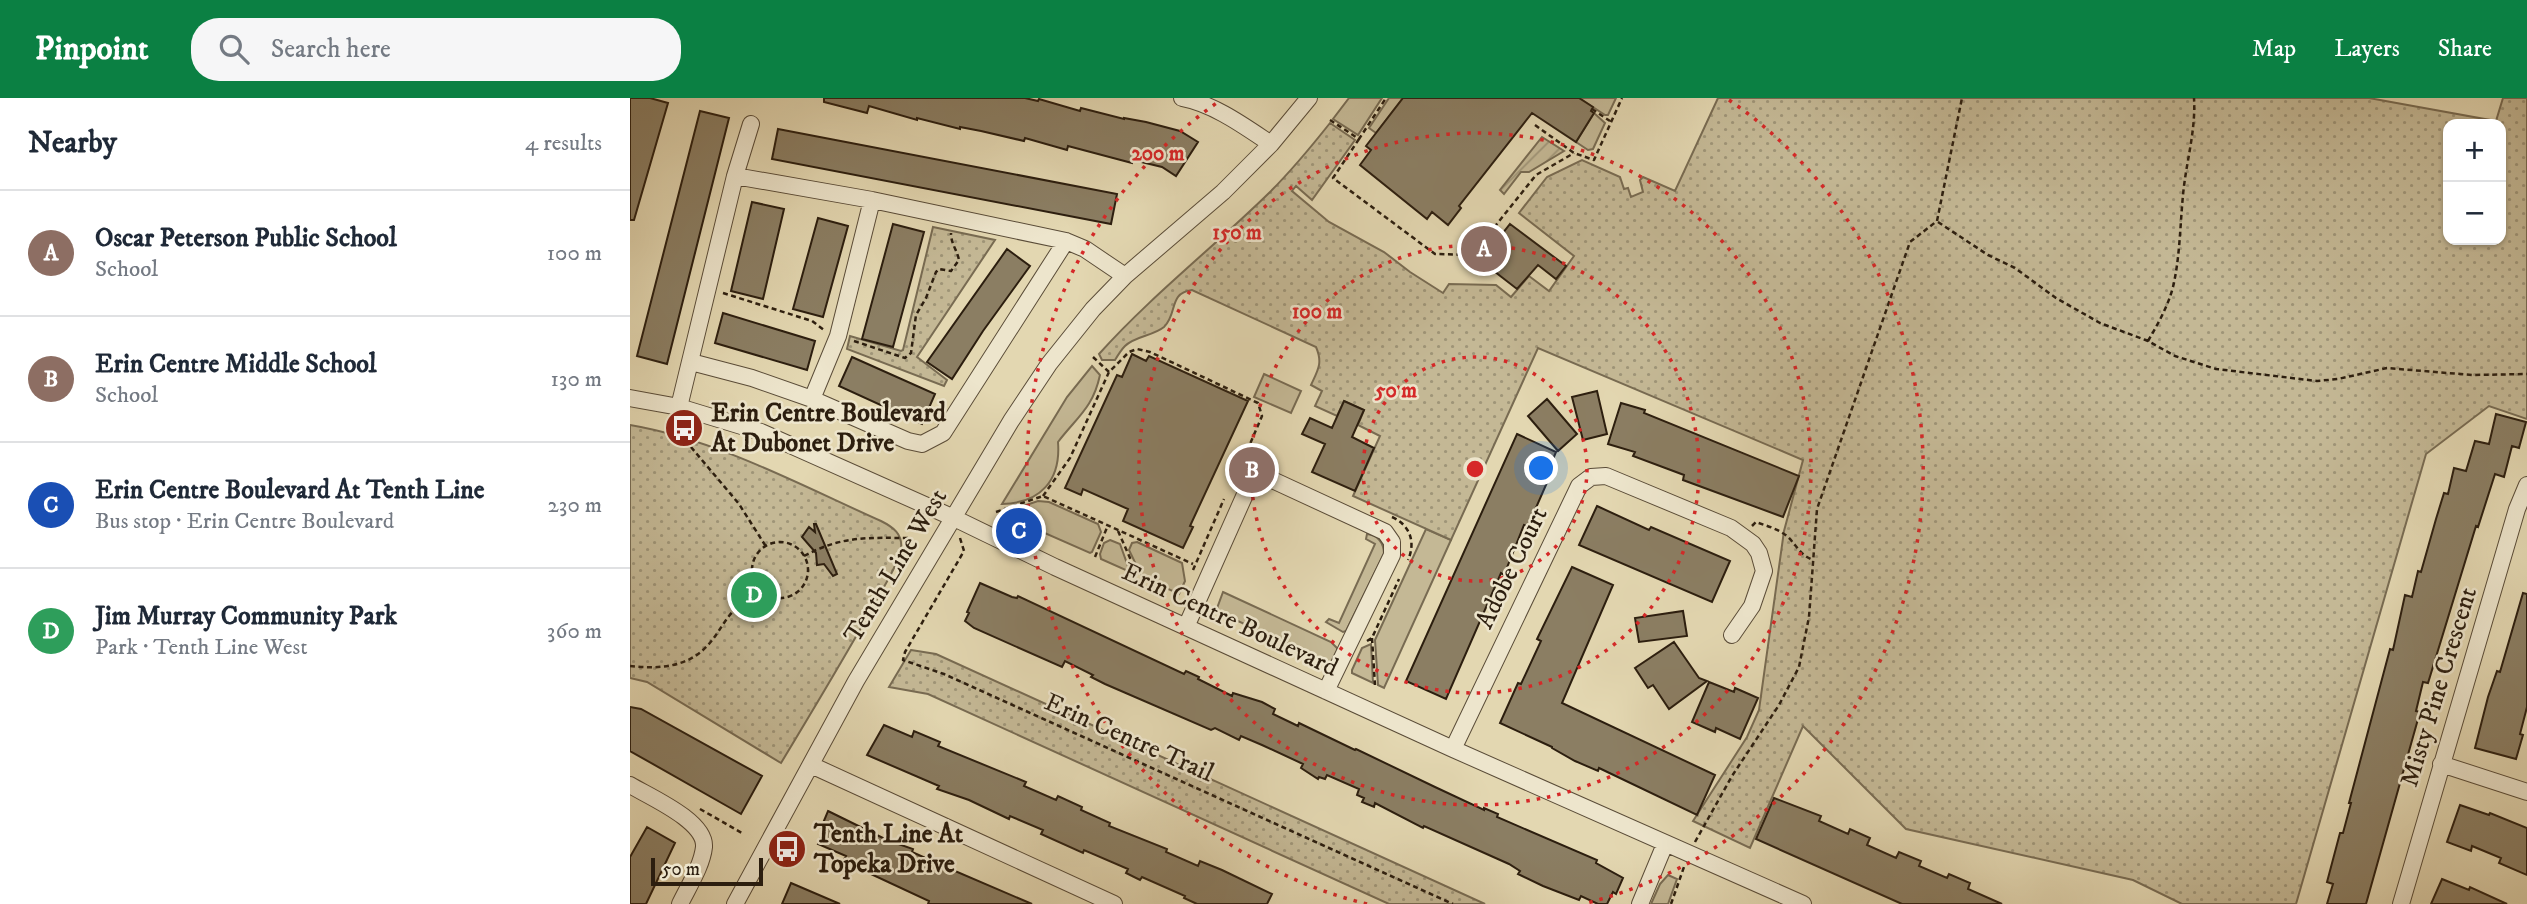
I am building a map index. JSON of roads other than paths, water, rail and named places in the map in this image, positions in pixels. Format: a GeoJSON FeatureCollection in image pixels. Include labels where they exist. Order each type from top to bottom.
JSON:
{"type":"FeatureCollection","features":[{"type":"Feature","properties":{"kind":"street"},"geometry":{"type":"LineString","coordinates":[[1182,98],[1238,123],[1271,144]]}},
{"type":"Feature","properties":{"kind":"street","name":"Tenth Line West"},"geometry":{"type":"LineString","coordinates":[[735,904],[856,681],[1011,421],[1049,364],[1093,309],[1125,276],[1223,192],[1271,144],[1308,98]]}},
{"type":"Feature","properties":{"kind":"street"},"geometry":{"type":"LineString","coordinates":[[678,407],[735,176],[751,124]]}},
{"type":"Feature","properties":{"kind":"street"},"geometry":{"type":"LineString","coordinates":[[735,176],[872,200],[1066,241],[1085,249],[1125,276]]}},
{"type":"Feature","properties":{"kind":"street"},"geometry":{"type":"LineString","coordinates":[[812,399],[838,335],[872,200]]}},
{"type":"Feature","properties":{"kind":"street"},"geometry":{"type":"LineString","coordinates":[[691,362],[752,378],[812,399],[908,442],[922,444],[932,441],[943,433],[1066,241]]}},
{"type":"Feature","properties":{"kind":"street","name":"Erin Centre Boulevard"},"geometry":{"type":"LineString","coordinates":[[630,398],[678,407],[761,432],[954,518],[1453,749],[1804,904]]}},
{"type":"Feature","properties":{"kind":"street"},"geometry":{"type":"LineString","coordinates":[[1186,627],[1255,472],[1363,520],[1385,532],[1392,541],[1392,555],[1326,691]]}},
{"type":"Feature","properties":{"kind":"street","name":"Adobe Court"},"geometry":{"type":"LineString","coordinates":[[1453,749],[1579,486],[1591,477],[1606,476],[1731,528],[1754,544],[1765,571],[1752,606],[1732,635]]}},
{"type":"Feature","properties":{"kind":"street","name":"Misty Pine Crescent"},"geometry":{"type":"LineString","coordinates":[[2400,904],[2517,509],[2527,485]]}},
{"type":"Feature","properties":{"kind":"street"},"geometry":{"type":"LineString","coordinates":[[2441,764],[2527,792]]}},
{"type":"Feature","properties":{"kind":"street"},"geometry":{"type":"LineString","coordinates":[[811,765],[1114,904]]}},
{"type":"Feature","properties":{"kind":"street"},"geometry":{"type":"LineString","coordinates":[[630,785],[691,822],[702,836],[702,856],[680,904]]}},
{"type":"Feature","properties":{"kind":"street"},"geometry":{"type":"LineString","coordinates":[[1640,904],[1665,844]]}},
{"type":"Feature","properties":{"kind":"place","name":"Oscar Peterson Public School"},"geometry":{"type":"Point","coordinates":[1484,249]}},
{"type":"Feature","properties":{"kind":"place","name":"Erin Centre Boulevard At Dubonet Drive"},"geometry":{"type":"Point","coordinates":[684,428]}},
{"type":"Feature","properties":{"kind":"place","name":"Erin Centre Middle School"},"geometry":{"type":"Point","coordinates":[1252,470]}},
{"type":"Feature","properties":{"kind":"place","name":"Erin Centre Boulevard At Tenth Line"},"geometry":{"type":"Point","coordinates":[1019,531]}},
{"type":"Feature","properties":{"kind":"place","name":"Jim Murray Community Park"},"geometry":{"type":"Point","coordinates":[754,595]}},
{"type":"Feature","properties":{"kind":"place","name":"Tenth Line At Topeka Drive"},"geometry":{"type":"Point","coordinates":[787,849]}}]}
